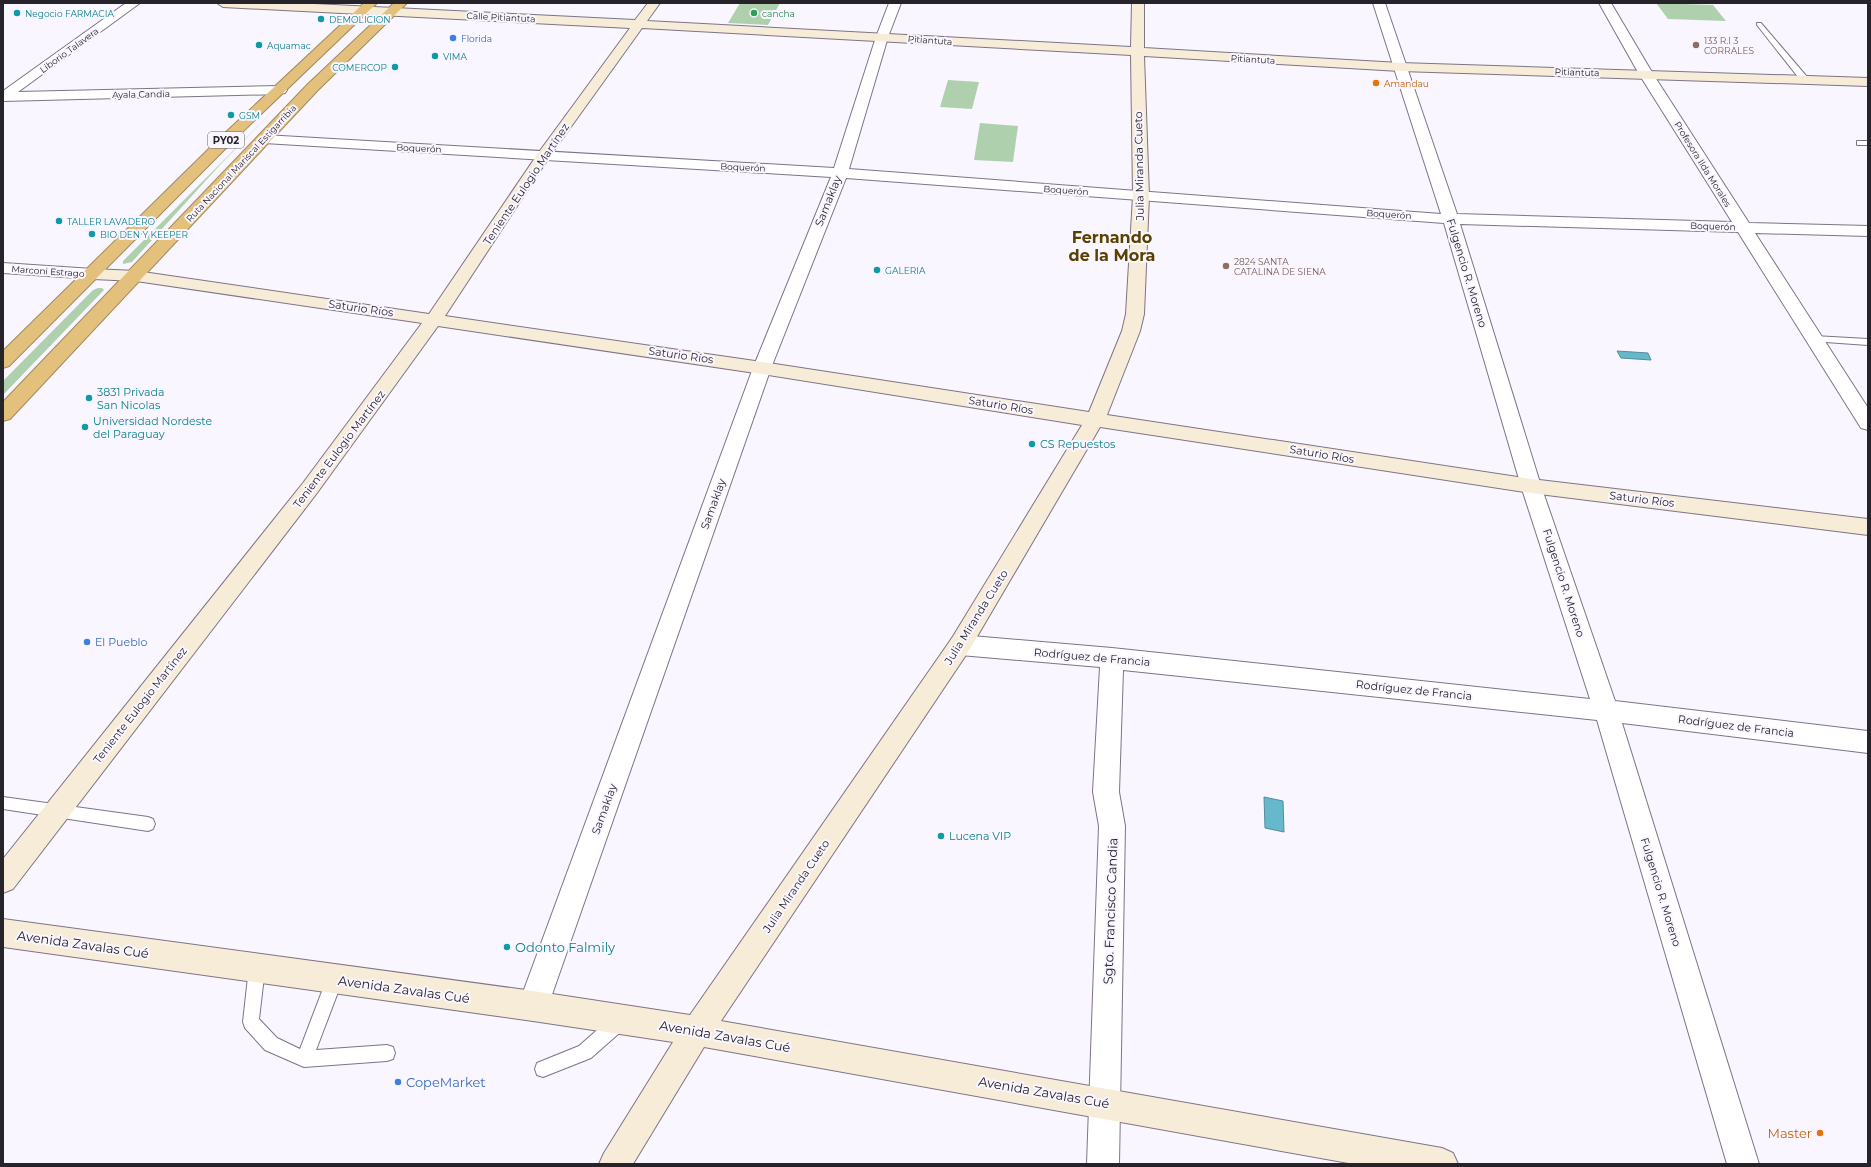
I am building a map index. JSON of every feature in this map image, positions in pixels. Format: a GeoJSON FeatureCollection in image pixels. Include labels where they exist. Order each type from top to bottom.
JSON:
{"type":"FeatureCollection","features":[{"type":"Feature","properties":{"kind":"highway","name":"Ruta Nacional Mariscal Estigarribia"},"geometry":{"type":"LineString","coordinates":[[3,362],[230,136],[366,7]]}},
{"type":"Feature","properties":{"kind":"highway","name":"Ruta Nacional Mariscal Estigarribia"},"geometry":{"type":"LineString","coordinates":[[3,414],[136,276],[313,87],[396,8]]}},
{"type":"Feature","properties":{"kind":"street","name":"Liborio Talavera"},"geometry":{"type":"LineString","coordinates":[[3,97],[134,3]]}},
{"type":"Feature","properties":{"kind":"street","name":"Calle Pitiantuta"},"geometry":{"type":"LineString","coordinates":[[223,3],[396,8],[639,24]]}},
{"type":"Feature","properties":{"kind":"street","name":"Teniente Eulogio Martínez"},"geometry":{"type":"LineString","coordinates":[[3,880],[310,488],[434,319],[544,155],[654,3]]}},
{"type":"Feature","properties":{"kind":"street","name":"Samaklay"},"geometry":{"type":"LineString","coordinates":[[533,1006],[762,368],[840,173],[882,36],[895,3]]}},
{"type":"Feature","properties":{"kind":"street","name":"Julia Miranda Cueto"},"geometry":{"type":"LineString","coordinates":[[615,1164],[697,1031],[960,646],[1095,420],[1131,331],[1135,314],[1141,196],[1137,53],[1138,3]]}},
{"type":"Feature","properties":{"kind":"street","name":"Fulgencio R. Moreno"},"geometry":{"type":"LineString","coordinates":[[1379,3],[1451,219],[1531,486],[1606,710],[1743,1164]]}},
{"type":"Feature","properties":{"kind":"street","name":"Profesora Ilda Morales"},"geometry":{"type":"LineString","coordinates":[[1605,3],[1646,74],[1868,423]]}},
{"type":"Feature","properties":{"kind":"street","name":"Pitiantuta"},"geometry":{"type":"LineString","coordinates":[[639,24],[882,36],[1137,53],[1400,67],[1868,82]]}},
{"type":"Feature","properties":{"kind":"street","name":"Ayala Candia"},"geometry":{"type":"LineString","coordinates":[[3,97],[280,90]]}},
{"type":"Feature","properties":{"kind":"street","name":"Boquerón"},"geometry":{"type":"LineString","coordinates":[[264,139],[840,173],[1451,219],[1868,231]]}},
{"type":"Feature","properties":{"kind":"street","name":"Marconi Estrago"},"geometry":{"type":"LineString","coordinates":[[3,268],[93,274]]}},
{"type":"Feature","properties":{"kind":"street","name":"Saturio Ríos"},"geometry":{"type":"LineString","coordinates":[[93,274],[136,276],[434,319],[1531,486],[1868,527]]}},
{"type":"Feature","properties":{"kind":"street","name":"Rodríguez de Francia"},"geometry":{"type":"LineString","coordinates":[[960,646],[1112,658],[1606,710],[1868,742]]}},
{"type":"Feature","properties":{"kind":"street","name":"Sgto. Francisco Candia"},"geometry":{"type":"LineString","coordinates":[[1103,1164],[1112,826],[1106,792],[1112,658]]}},
{"type":"Feature","properties":{"kind":"street","name":"Avenida Zavalas Cué"},"geometry":{"type":"LineString","coordinates":[[3,933],[533,1006],[697,1031],[1104,1102],[1442,1164]]}},
{"type":"Feature","properties":{"kind":"lane"},"geometry":{"type":"LineString","coordinates":[[1759,24],[1805,80]]}},
{"type":"Feature","properties":{"kind":"lane"},"geometry":{"type":"LineString","coordinates":[[1814,339],[1868,342]]}},
{"type":"Feature","properties":{"kind":"lane"},"geometry":{"type":"LineString","coordinates":[[3,803],[148,824]]}},
{"type":"Feature","properties":{"kind":"lane"},"geometry":{"type":"LineString","coordinates":[[257,968],[251,1022],[271,1044],[304,1059],[386,1053]]}},
{"type":"Feature","properties":{"kind":"lane"},"geometry":{"type":"LineString","coordinates":[[304,1059],[335,979]]}},
{"type":"Feature","properties":{"kind":"lane"},"geometry":{"type":"LineString","coordinates":[[543,1069],[585,1052],[621,1020]]}},
{"type":"Feature","properties":{"kind":"green space","name":"cancha"},"geometry":{"type":"Polygon","coordinates":[[[740,3],[780,3],[768,25],[728,23],[740,3]]]}},
{"type":"Feature","properties":{"kind":"green space"},"geometry":{"type":"Polygon","coordinates":[[[1656,3],[1713,5],[1726,21],[1668,19],[1656,3]]]}},
{"type":"Feature","properties":{"kind":"green space"},"geometry":{"type":"Polygon","coordinates":[[[948,80],[979,82],[972,109],[940,107],[948,80]]]}},
{"type":"Feature","properties":{"kind":"green space"},"geometry":{"type":"Polygon","coordinates":[[[275,109],[219,166],[132,262],[123,264],[123,261],[275,109]]]}},
{"type":"Feature","properties":{"kind":"green space"},"geometry":{"type":"Polygon","coordinates":[[[980,123],[1018,126],[1013,162],[974,160],[980,123]]]}},
{"type":"Feature","properties":{"kind":"green space"},"geometry":{"type":"Polygon","coordinates":[[[102,288],[104,290],[3,395],[3,381],[93,290],[102,288]]]}},
{"type":"Feature","properties":{"kind":"water"},"geometry":{"type":"Polygon","coordinates":[[[1617,351],[1648,353],[1651,360],[1621,358],[1617,351]]]}},
{"type":"Feature","properties":{"kind":"water"},"geometry":{"type":"Polygon","coordinates":[[[1264,797],[1283,801],[1284,832],[1265,828],[1264,797]]]}},
{"type":"Feature","properties":{"kind":"place","name":"Negocio FARMACIA"},"geometry":{"type":"Point","coordinates":[17,13]}},
{"type":"Feature","properties":{"kind":"place","name":"cancha"},"geometry":{"type":"Point","coordinates":[754,13]}},
{"type":"Feature","properties":{"kind":"place","name":"DEMOLICION"},"geometry":{"type":"Point","coordinates":[321,19]}},
{"type":"Feature","properties":{"kind":"place","name":"Florida"},"geometry":{"type":"Point","coordinates":[453,38]}},
{"type":"Feature","properties":{"kind":"place","name":"Aquamac"},"geometry":{"type":"Point","coordinates":[259,45]}},
{"type":"Feature","properties":{"kind":"place","name":"133 R.I 3 CORRALES"},"geometry":{"type":"Point","coordinates":[1696,45]}},
{"type":"Feature","properties":{"kind":"place","name":"VIMA"},"geometry":{"type":"Point","coordinates":[435,56]}},
{"type":"Feature","properties":{"kind":"place","name":"COMERCOP"},"geometry":{"type":"Point","coordinates":[395,67]}},
{"type":"Feature","properties":{"kind":"place","name":"Amandau"},"geometry":{"type":"Point","coordinates":[1376,83]}},
{"type":"Feature","properties":{"kind":"place","name":"GSM"},"geometry":{"type":"Point","coordinates":[231,115]}},
{"type":"Feature","properties":{"kind":"place","name":"TALLER LAVADERO"},"geometry":{"type":"Point","coordinates":[59,221]}},
{"type":"Feature","properties":{"kind":"place","name":"BIO DEN Y KEEPER"},"geometry":{"type":"Point","coordinates":[92,234]}},
{"type":"Feature","properties":{"kind":"place","name":"2824 SANTA CATALINA DE SIENA"},"geometry":{"type":"Point","coordinates":[1226,266]}},
{"type":"Feature","properties":{"kind":"place","name":"GALERIA"},"geometry":{"type":"Point","coordinates":[877,270]}},
{"type":"Feature","properties":{"kind":"place","name":"3831 Privada San Nicolas"},"geometry":{"type":"Point","coordinates":[89,398]}},
{"type":"Feature","properties":{"kind":"place","name":"Universidad Nordeste del Paraguay"},"geometry":{"type":"Point","coordinates":[85,427]}},
{"type":"Feature","properties":{"kind":"place","name":"CS Repuestos"},"geometry":{"type":"Point","coordinates":[1032,444]}},
{"type":"Feature","properties":{"kind":"place","name":"El Pueblo"},"geometry":{"type":"Point","coordinates":[87,642]}},
{"type":"Feature","properties":{"kind":"place","name":"Lucena VIP"},"geometry":{"type":"Point","coordinates":[941,836]}},
{"type":"Feature","properties":{"kind":"place","name":"Odonto Falmily"},"geometry":{"type":"Point","coordinates":[507,947]}},
{"type":"Feature","properties":{"kind":"place","name":"CopeMarket"},"geometry":{"type":"Point","coordinates":[398,1082]}},
{"type":"Feature","properties":{"kind":"place","name":"Master"},"geometry":{"type":"Point","coordinates":[1820,1133]}},
{"type":"Feature","properties":{"kind":"district","name":"Fernando de la Mora"},"geometry":{"type":"Point","coordinates":[1112,246]}}]}
